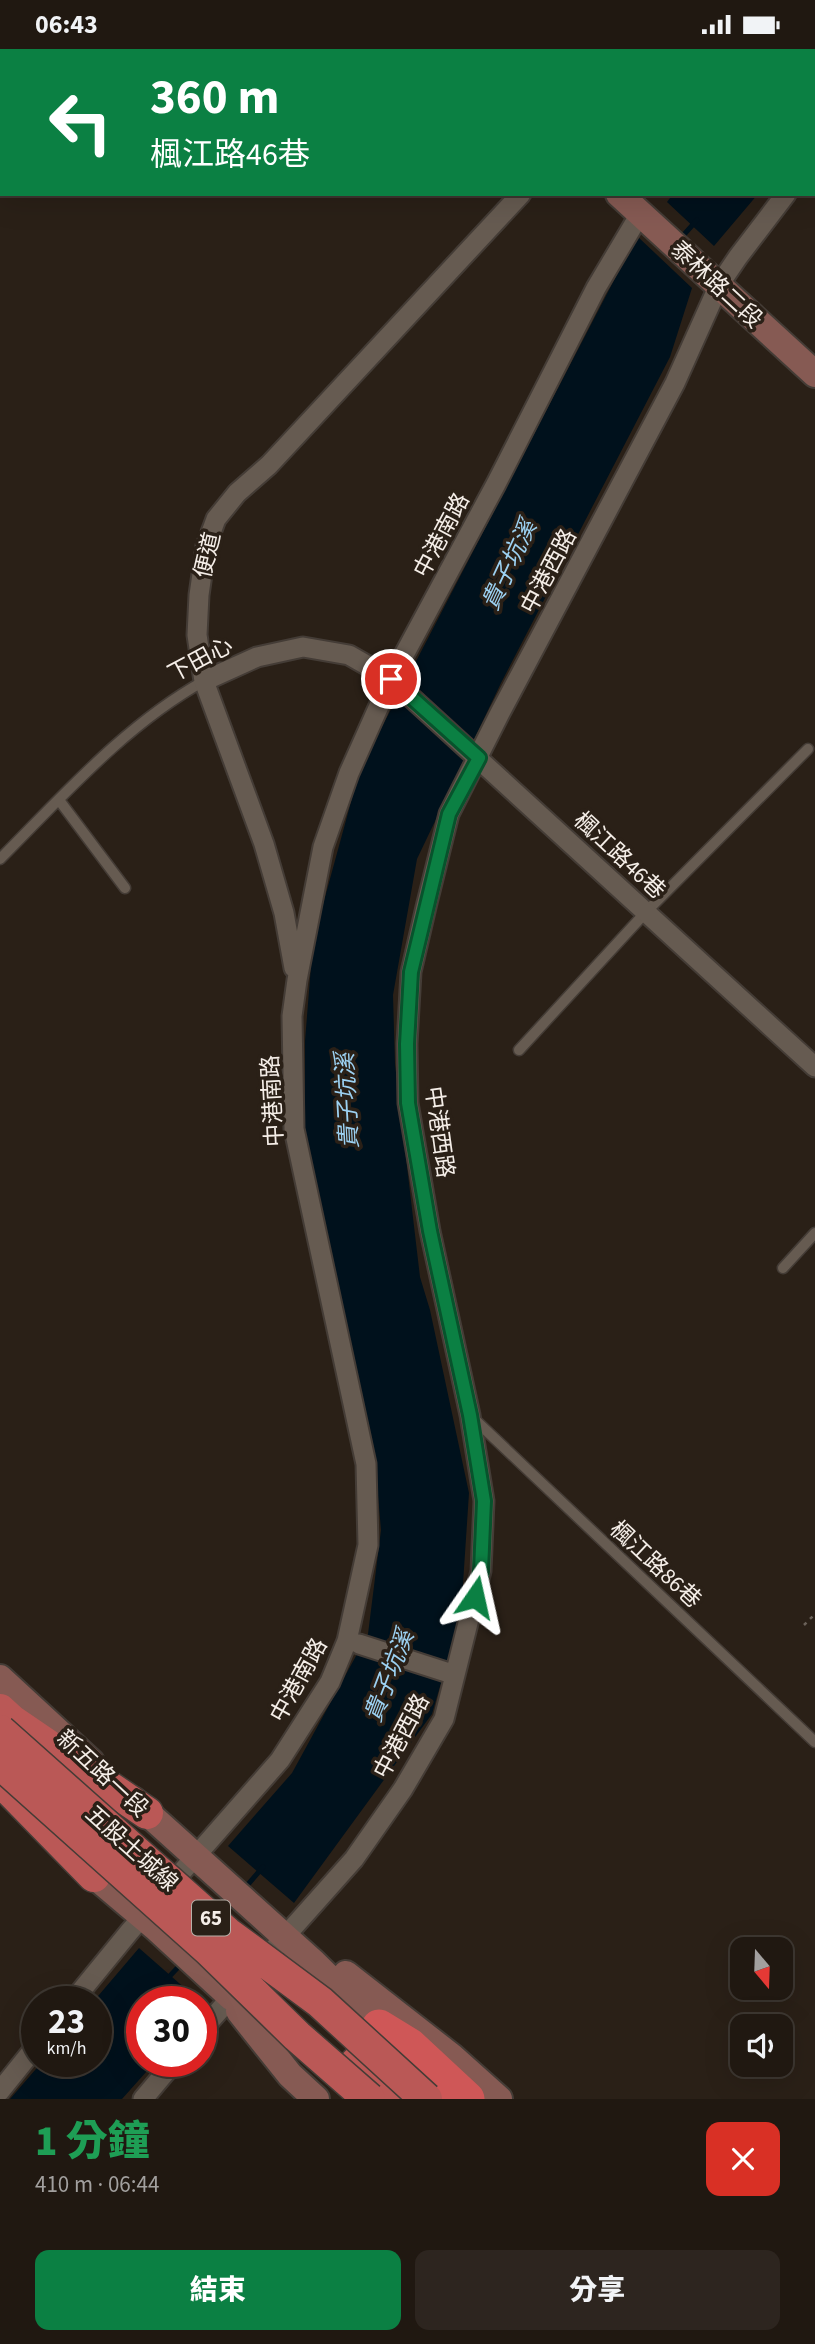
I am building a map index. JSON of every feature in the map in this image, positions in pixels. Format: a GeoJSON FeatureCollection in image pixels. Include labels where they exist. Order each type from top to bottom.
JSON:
{"type":"FeatureCollection","features":[{"type":"Feature","properties":{"kind":"highway"},"geometry":{"type":"LineString","coordinates":[[0,1710],[12,1721],[147,1813]]}},
{"type":"Feature","properties":{"kind":"highway","name":"五股土城線"},"geometry":{"type":"LineString","coordinates":[[0,1731],[218,1941],[297,2036],[369,2099]]}},
{"type":"Feature","properties":{"kind":"highway","name":"五股土城線"},"geometry":{"type":"LineString","coordinates":[[0,1763],[218,1941],[320,2002],[426,2099]]}},
{"type":"Feature","properties":{"kind":"highway"},"geometry":{"type":"LineString","coordinates":[[0,1780],[94,1876]]}},
{"type":"Feature","properties":{"kind":"highway"},"geometry":{"type":"LineString","coordinates":[[218,1941],[397,2099]]}},
{"type":"Feature","properties":{"kind":"highway"},"geometry":{"type":"LineString","coordinates":[[379,2027],[410,2046],[467,2099]]}},
{"type":"Feature","properties":{"kind":"main road","name":"泰林路二段"},"geometry":{"type":"LineString","coordinates":[[621,196],[815,374]]}},
{"type":"Feature","properties":{"kind":"main road","name":"新五路一段"},"geometry":{"type":"LineString","coordinates":[[0,1678],[279,1932]]}},
{"type":"Feature","properties":{"kind":"main road"},"geometry":{"type":"LineString","coordinates":[[0,1795],[149,1922],[225,1991],[243,2002],[351,2099]]}},
{"type":"Feature","properties":{"kind":"main road"},"geometry":{"type":"LineString","coordinates":[[279,1932],[379,2027],[399,2058],[444,2099]]}},
{"type":"Feature","properties":{"kind":"main road"},"geometry":{"type":"LineString","coordinates":[[279,1932],[301,1942],[342,1971],[451,2056],[499,2099]]}},
{"type":"Feature","properties":{"kind":"main road"},"geometry":{"type":"LineString","coordinates":[[225,1991],[290,2075],[316,2099]]}},
{"type":"Feature","properties":{"kind":"street","name":"便道"},"geometry":{"type":"LineString","coordinates":[[297,980],[284,913],[264,844],[204,681],[197,635],[199,594],[206,546],[216,519],[237,493],[269,465],[519,196]]}},
{"type":"Feature","properties":{"kind":"street","name":"中港西路"},"geometry":{"type":"LineString","coordinates":[[217,2004],[225,1991],[279,1932],[354,1859],[403,1789],[444,1719],[451,1674],[481,1571],[484,1501],[470,1415],[430,1231],[408,1103],[407,1044],[411,972],[449,814],[475,755],[500,713],[675,383],[713,279],[738,257],[784,196]]}},
{"type":"Feature","properties":{"kind":"street","name":"中港南路"},"geometry":{"type":"LineString","coordinates":[[87,1986],[149,1922],[201,1861],[280,1760],[353,1643],[368,1545],[366,1464],[294,1129],[292,1016],[323,847],[349,773],[395,682],[596,288],[644,217]]}},
{"type":"Feature","properties":{"kind":"street","name":"下田心"},"geometry":{"type":"LineString","coordinates":[[204,681],[257,657],[303,647],[349,655],[395,682]]}},
{"type":"Feature","properties":{"kind":"street","name":"楓江路46巷"},"geometry":{"type":"LineString","coordinates":[[395,682],[815,1067]]}},
{"type":"Feature","properties":{"kind":"street"},"geometry":{"type":"LineString","coordinates":[[353,1643],[451,1674]]}},
{"type":"Feature","properties":{"kind":"street"},"geometry":{"type":"LineString","coordinates":[[0,2091],[21,2065]]}},
{"type":"Feature","properties":{"kind":"street"},"geometry":{"type":"LineString","coordinates":[[143,2099],[162,2077]]}},
{"type":"Feature","properties":{"kind":"lane","name":"下田心"},"geometry":{"type":"LineString","coordinates":[[0,859],[116,744],[187,690],[204,681]]}},
{"type":"Feature","properties":{"kind":"lane"},"geometry":{"type":"LineString","coordinates":[[519,1050],[646,912],[808,749]]}},
{"type":"Feature","properties":{"kind":"lane"},"geometry":{"type":"LineString","coordinates":[[59,800],[125,888]]}},
{"type":"Feature","properties":{"kind":"lane"},"geometry":{"type":"LineString","coordinates":[[783,1268],[815,1233]]}},
{"type":"Feature","properties":{"kind":"lane","name":"楓江路86巷"},"geometry":{"type":"LineString","coordinates":[[470,1415],[815,1742]]}},
{"type":"Feature","properties":{"kind":"path"},"geometry":{"type":"LineString","coordinates":[[804,1625],[815,1614]]}},
{"type":"Feature","properties":{"kind":"water"},"geometry":{"type":"Polygon","coordinates":[[[672,196],[756,196],[714,246],[667,202],[672,196]]]}},
{"type":"Feature","properties":{"kind":"water"},"geometry":{"type":"Polygon","coordinates":[[[637,236],[692,288],[670,357],[501,683],[417,859],[393,995],[395,1064],[420,1277],[430,1310],[469,1493],[461,1614],[432,1714],[294,1903],[228,1846],[292,1773],[368,1634],[381,1530],[374,1449],[305,1129],[305,1041],[313,941],[360,769],[637,236]]]}},
{"type":"Feature","properties":{"kind":"water"},"geometry":{"type":"Polygon","coordinates":[[[139,1948],[183,1986],[126,1986],[126,2077],[142,2077],[122,2099],[10,2099],[29,2077],[112,2077],[112,1986],[107,1986],[139,1948]]]}},
{"type":"Feature","properties":{"kind":"waterway","name":"貴子坑溪"},"geometry":{"type":"LineString","coordinates":[[680,239],[697,220]]}},
{"type":"Feature","properties":{"kind":"waterway","name":"貴子坑溪"},"geometry":{"type":"LineString","coordinates":[[244,1889],[263,1867]]}},
{"type":"Feature","properties":{"kind":"waterway","name":"貴子坑溪"},"geometry":{"type":"LineString","coordinates":[[167,1979],[182,1963]]}},
{"type":"Feature","properties":{"kind":"route"},"geometry":{"type":"LineString","coordinates":[[391,679],[479,758],[449,814],[411,972],[407,1044],[408,1103],[430,1231],[470,1415],[484,1501],[481,1571],[475,1597]]}}]}
